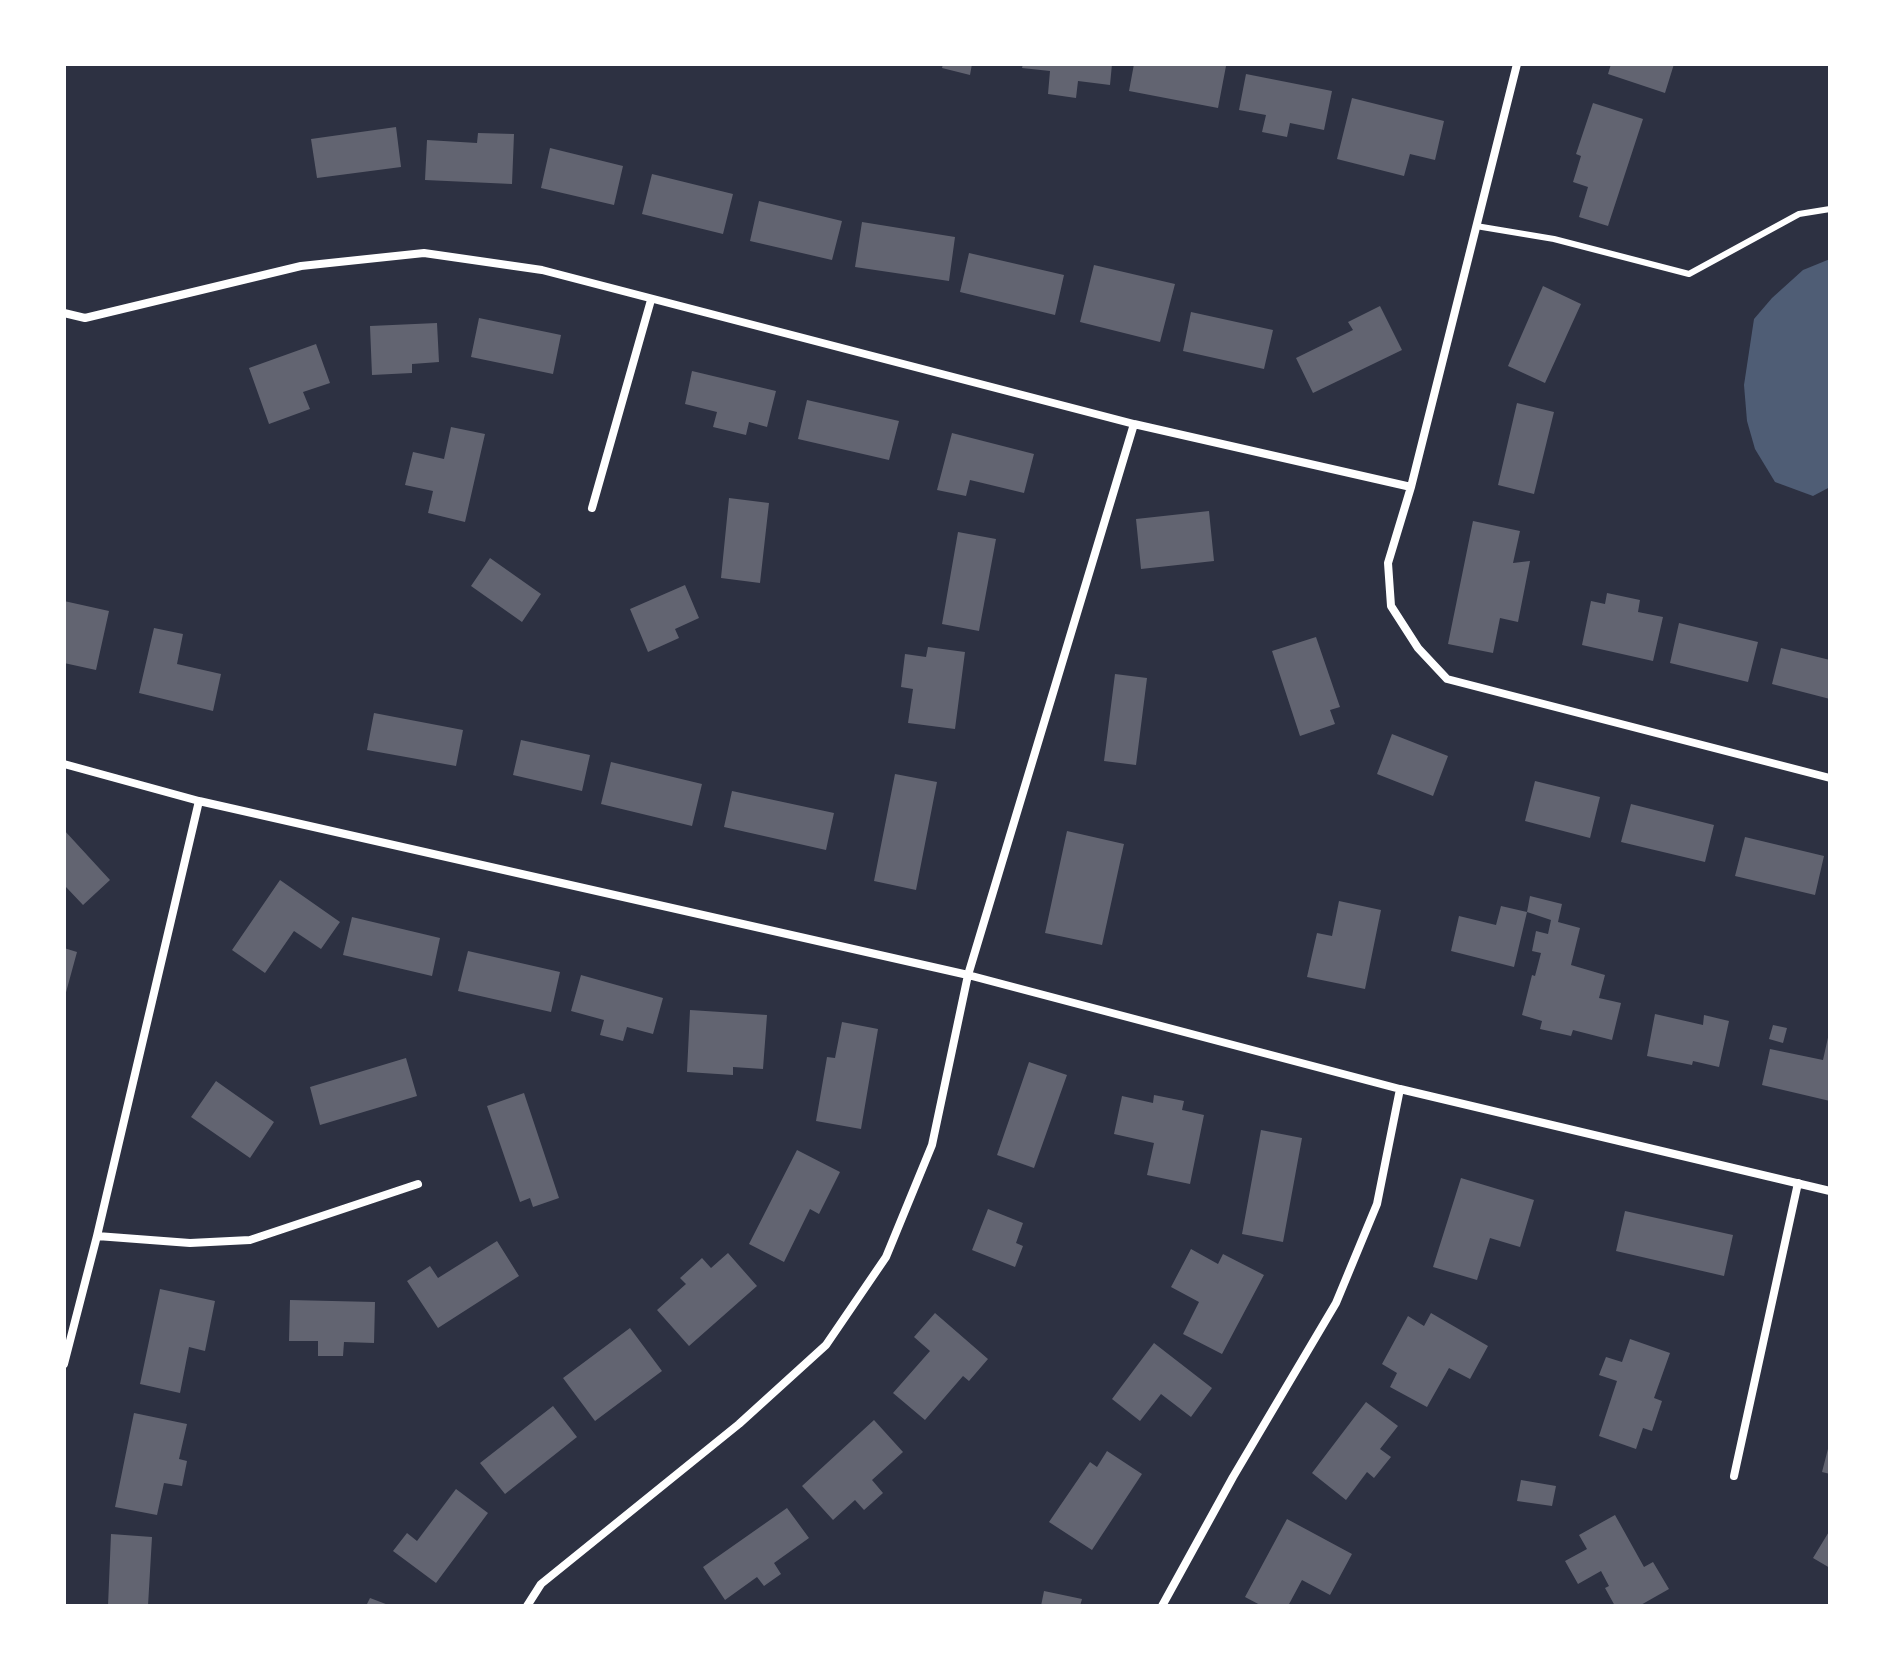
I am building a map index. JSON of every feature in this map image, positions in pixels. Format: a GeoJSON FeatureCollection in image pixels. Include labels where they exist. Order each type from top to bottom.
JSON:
{"type":"FeatureCollection","features":[{"type":"Feature","properties":{"kind":"street"},"geometry":{"type":"LineString","coordinates":[[1517,64],[1411,487],[1388,563],[1391,606],[1418,648],[1447,679],[1830,778]]}},
{"type":"Feature","properties":{"kind":"street"},"geometry":{"type":"LineString","coordinates":[[64,313],[85,318],[301,266],[424,253],[542,270],[1134,424],[1411,487]]}},
{"type":"Feature","properties":{"kind":"street"},"geometry":{"type":"LineString","coordinates":[[592,508],[651,300]]}},
{"type":"Feature","properties":{"kind":"street"},"geometry":{"type":"LineString","coordinates":[[527,1606],[541,1584],[739,1424],[826,1345],[886,1257],[932,1145],[968,975],[1134,424]]}},
{"type":"Feature","properties":{"kind":"street"},"geometry":{"type":"LineString","coordinates":[[64,764],[199,801],[968,975],[1400,1089],[1830,1191]]}},
{"type":"Feature","properties":{"kind":"street"},"geometry":{"type":"LineString","coordinates":[[64,1364],[199,801]]}},
{"type":"Feature","properties":{"kind":"street"},"geometry":{"type":"LineString","coordinates":[[1162,1606],[1233,1477],[1336,1303],[1377,1204],[1400,1089]]}},
{"type":"Feature","properties":{"kind":"street"},"geometry":{"type":"LineString","coordinates":[[1734,1476],[1798,1183]]}},
{"type":"Feature","properties":{"kind":"street"},"geometry":{"type":"LineString","coordinates":[[97,1236],[190,1243],[250,1240],[418,1184]]}},
{"type":"Feature","properties":{"kind":"lane"},"geometry":{"type":"LineString","coordinates":[[1476,226],[1554,239],[1689,274],[1799,214],[1830,209]]}},
{"type":"Feature","properties":{"kind":"water"},"geometry":{"type":"Polygon","coordinates":[[[1830,259],[1830,487],[1813,496],[1775,482],[1755,449],[1747,421],[1744,385],[1754,319],[1803,270],[1830,259]]]}},
{"type":"Feature","properties":{"kind":"building"},"geometry":{"type":"Polygon","coordinates":[[[943,64],[972,64],[970,75],[942,68],[943,64]]]}},
{"type":"Feature","properties":{"kind":"building"},"geometry":{"type":"Polygon","coordinates":[[[1023,64],[1112,64],[1110,85],[1078,81],[1076,98],[1048,94],[1050,71],[1022,68],[1023,64]]]}},
{"type":"Feature","properties":{"kind":"building"},"geometry":{"type":"Polygon","coordinates":[[[1134,64],[1226,66],[1218,108],[1129,91],[1134,64]]]}},
{"type":"Feature","properties":{"kind":"building"},"geometry":{"type":"Polygon","coordinates":[[[1611,64],[1674,64],[1665,93],[1608,74],[1611,64]]]}},
{"type":"Feature","properties":{"kind":"building"},"geometry":{"type":"Polygon","coordinates":[[[1246,74],[1332,91],[1324,130],[1290,123],[1287,137],[1262,132],[1266,115],[1239,110],[1246,74]]]}},
{"type":"Feature","properties":{"kind":"building"},"geometry":{"type":"Polygon","coordinates":[[[1352,98],[1444,121],[1435,160],[1410,154],[1404,176],[1337,159],[1352,98]]]}},
{"type":"Feature","properties":{"kind":"building"},"geometry":{"type":"Polygon","coordinates":[[[1593,103],[1643,119],[1608,226],[1579,217],[1588,187],[1573,182],[1581,156],[1576,154],[1593,103]]]}},
{"type":"Feature","properties":{"kind":"building"},"geometry":{"type":"Polygon","coordinates":[[[396,127],[401,167],[317,178],[311,139],[396,127]]]}},
{"type":"Feature","properties":{"kind":"building"},"geometry":{"type":"Polygon","coordinates":[[[478,133],[514,134],[512,184],[425,180],[427,140],[477,143],[478,133]]]}},
{"type":"Feature","properties":{"kind":"building"},"geometry":{"type":"Polygon","coordinates":[[[550,148],[623,166],[614,205],[541,188],[550,148]]]}},
{"type":"Feature","properties":{"kind":"building"},"geometry":{"type":"Polygon","coordinates":[[[652,174],[733,194],[723,234],[642,214],[652,174]]]}},
{"type":"Feature","properties":{"kind":"building"},"geometry":{"type":"Polygon","coordinates":[[[759,201],[842,221],[832,260],[750,241],[759,201]]]}},
{"type":"Feature","properties":{"kind":"building"},"geometry":{"type":"Polygon","coordinates":[[[862,222],[955,237],[949,281],[855,267],[862,222]]]}},
{"type":"Feature","properties":{"kind":"building"},"geometry":{"type":"Polygon","coordinates":[[[969,253],[1064,275],[1055,315],[960,292],[969,253]]]}},
{"type":"Feature","properties":{"kind":"building"},"geometry":{"type":"Polygon","coordinates":[[[1094,265],[1175,284],[1160,342],[1080,322],[1094,265]]]}},
{"type":"Feature","properties":{"kind":"building"},"geometry":{"type":"Polygon","coordinates":[[[1543,286],[1581,304],[1545,383],[1508,366],[1543,286]]]}},
{"type":"Feature","properties":{"kind":"building"},"geometry":{"type":"Polygon","coordinates":[[[1380,306],[1402,350],[1313,393],[1296,358],[1353,330],[1348,322],[1380,306]]]}},
{"type":"Feature","properties":{"kind":"building"},"geometry":{"type":"Polygon","coordinates":[[[1191,312],[1273,330],[1264,369],[1183,351],[1191,312]]]}},
{"type":"Feature","properties":{"kind":"building"},"geometry":{"type":"Polygon","coordinates":[[[479,318],[561,335],[553,374],[471,357],[479,318]]]}},
{"type":"Feature","properties":{"kind":"building"},"geometry":{"type":"Polygon","coordinates":[[[437,323],[439,362],[412,364],[412,373],[372,375],[370,326],[437,323]]]}},
{"type":"Feature","properties":{"kind":"building"},"geometry":{"type":"Polygon","coordinates":[[[316,344],[330,383],[303,392],[310,409],[269,424],[249,368],[316,344]]]}},
{"type":"Feature","properties":{"kind":"building"},"geometry":{"type":"Polygon","coordinates":[[[692,371],[776,391],[767,427],[749,422],[746,435],[713,427],[717,412],[685,404],[692,371]]]}},
{"type":"Feature","properties":{"kind":"building"},"geometry":{"type":"Polygon","coordinates":[[[807,400],[899,421],[889,460],[798,439],[807,400]]]}},
{"type":"Feature","properties":{"kind":"building"},"geometry":{"type":"Polygon","coordinates":[[[1517,403],[1554,412],[1534,494],[1498,485],[1517,403]]]}},
{"type":"Feature","properties":{"kind":"building"},"geometry":{"type":"Polygon","coordinates":[[[451,427],[485,434],[465,522],[428,513],[433,491],[405,485],[413,452],[444,459],[451,427]]]}},
{"type":"Feature","properties":{"kind":"building"},"geometry":{"type":"Polygon","coordinates":[[[952,433],[1034,454],[1024,493],[970,480],[966,496],[937,490],[952,433]]]}},
{"type":"Feature","properties":{"kind":"building"},"geometry":{"type":"Polygon","coordinates":[[[729,498],[769,503],[760,583],[721,578],[729,498]]]}},
{"type":"Feature","properties":{"kind":"building"},"geometry":{"type":"Polygon","coordinates":[[[1209,511],[1214,561],[1141,569],[1136,519],[1209,511]]]}},
{"type":"Feature","properties":{"kind":"building"},"geometry":{"type":"Polygon","coordinates":[[[1473,521],[1520,531],[1513,563],[1530,561],[1518,622],[1500,618],[1493,653],[1448,644],[1473,521]]]}},
{"type":"Feature","properties":{"kind":"building"},"geometry":{"type":"Polygon","coordinates":[[[958,532],[996,539],[979,631],[942,624],[958,532]]]}},
{"type":"Feature","properties":{"kind":"building"},"geometry":{"type":"Polygon","coordinates":[[[490,558],[541,594],[522,622],[471,586],[490,558]]]}},
{"type":"Feature","properties":{"kind":"building"},"geometry":{"type":"Polygon","coordinates":[[[685,585],[699,618],[675,629],[679,638],[648,652],[630,609],[685,585]]]}},
{"type":"Feature","properties":{"kind":"building"},"geometry":{"type":"Polygon","coordinates":[[[1607,593],[1640,600],[1638,612],[1663,617],[1653,661],[1582,645],[1591,601],[1605,604],[1607,593]]]}},
{"type":"Feature","properties":{"kind":"building"},"geometry":{"type":"Polygon","coordinates":[[[64,601],[109,611],[96,670],[64,663],[64,601]]]}},
{"type":"Feature","properties":{"kind":"building"},"geometry":{"type":"Polygon","coordinates":[[[1679,623],[1758,642],[1748,682],[1670,663],[1679,623]]]}},
{"type":"Feature","properties":{"kind":"building"},"geometry":{"type":"Polygon","coordinates":[[[154,628],[183,634],[177,664],[221,674],[213,711],[139,693],[154,628]]]}},
{"type":"Feature","properties":{"kind":"building"},"geometry":{"type":"Polygon","coordinates":[[[1316,637],[1340,707],[1330,710],[1335,724],[1300,736],[1272,651],[1316,637]]]}},
{"type":"Feature","properties":{"kind":"building"},"geometry":{"type":"Polygon","coordinates":[[[928,647],[965,652],[955,729],[908,723],[913,689],[901,687],[905,654],[926,657],[928,647]]]}},
{"type":"Feature","properties":{"kind":"building"},"geometry":{"type":"Polygon","coordinates":[[[1781,648],[1830,660],[1830,699],[1772,684],[1781,648]]]}},
{"type":"Feature","properties":{"kind":"building"},"geometry":{"type":"Polygon","coordinates":[[[1115,674],[1147,678],[1136,765],[1104,761],[1115,674]]]}},
{"type":"Feature","properties":{"kind":"building"},"geometry":{"type":"Polygon","coordinates":[[[374,713],[463,730],[456,766],[367,750],[374,713]]]}},
{"type":"Feature","properties":{"kind":"building"},"geometry":{"type":"Polygon","coordinates":[[[1392,734],[1448,756],[1433,796],[1377,774],[1392,734]]]}},
{"type":"Feature","properties":{"kind":"building"},"geometry":{"type":"Polygon","coordinates":[[[521,740],[590,755],[582,791],[513,775],[521,740]]]}},
{"type":"Feature","properties":{"kind":"building"},"geometry":{"type":"Polygon","coordinates":[[[611,762],[702,784],[692,826],[601,804],[611,762]]]}},
{"type":"Feature","properties":{"kind":"building"},"geometry":{"type":"Polygon","coordinates":[[[895,774],[937,782],[916,890],[874,881],[895,774]]]}},
{"type":"Feature","properties":{"kind":"building"},"geometry":{"type":"Polygon","coordinates":[[[1535,781],[1600,797],[1590,838],[1525,821],[1535,781]]]}},
{"type":"Feature","properties":{"kind":"building"},"geometry":{"type":"Polygon","coordinates":[[[732,791],[834,813],[826,850],[724,827],[732,791]]]}},
{"type":"Feature","properties":{"kind":"building"},"geometry":{"type":"Polygon","coordinates":[[[1631,804],[1714,825],[1705,862],[1621,842],[1631,804]]]}},
{"type":"Feature","properties":{"kind":"building"},"geometry":{"type":"Polygon","coordinates":[[[64,830],[110,880],[83,905],[66,887],[64,889],[64,830]]]}},
{"type":"Feature","properties":{"kind":"building"},"geometry":{"type":"Polygon","coordinates":[[[1067,831],[1124,844],[1102,945],[1045,933],[1067,831]]]}},
{"type":"Feature","properties":{"kind":"building"},"geometry":{"type":"Polygon","coordinates":[[[1745,837],[1824,856],[1815,895],[1735,876],[1745,837]]]}},
{"type":"Feature","properties":{"kind":"building"},"geometry":{"type":"Polygon","coordinates":[[[280,880],[340,922],[321,949],[294,931],[265,973],[232,950],[280,880]]]}},
{"type":"Feature","properties":{"kind":"building"},"geometry":{"type":"Polygon","coordinates":[[[1530,896],[1562,904],[1558,922],[1580,928],[1571,965],[1605,975],[1599,998],[1621,1003],[1612,1040],[1573,1030],[1571,1036],[1540,1029],[1542,1021],[1522,1015],[1541,953],[1532,951],[1536,931],[1548,934],[1551,920],[1527,912],[1530,896]]]}},
{"type":"Feature","properties":{"kind":"building"},"geometry":{"type":"Polygon","coordinates":[[[1339,901],[1381,910],[1365,989],[1307,977],[1317,933],[1332,936],[1339,901]]]}},
{"type":"Feature","properties":{"kind":"building"},"geometry":{"type":"Polygon","coordinates":[[[1501,906],[1527,912],[1514,967],[1451,951],[1459,916],[1496,925],[1501,906]]]}},
{"type":"Feature","properties":{"kind":"building"},"geometry":{"type":"Polygon","coordinates":[[[352,917],[440,938],[432,976],[343,955],[352,917]]]}},
{"type":"Feature","properties":{"kind":"building"},"geometry":{"type":"Polygon","coordinates":[[[64,948],[77,952],[65,996],[64,996],[64,948]]]}},
{"type":"Feature","properties":{"kind":"building"},"geometry":{"type":"Polygon","coordinates":[[[468,951],[560,972],[551,1012],[458,991],[468,951]]]}},
{"type":"Feature","properties":{"kind":"building"},"geometry":{"type":"Polygon","coordinates":[[[581,975],[663,998],[653,1034],[627,1027],[623,1041],[600,1035],[604,1020],[571,1011],[581,975]]]}},
{"type":"Feature","properties":{"kind":"building"},"geometry":{"type":"Polygon","coordinates":[[[690,1010],[767,1015],[763,1069],[733,1067],[733,1075],[687,1072],[690,1010]]]}},
{"type":"Feature","properties":{"kind":"building"},"geometry":{"type":"Polygon","coordinates":[[[1655,1014],[1703,1025],[1704,1015],[1729,1021],[1719,1067],[1647,1056],[1655,1014]]]}},
{"type":"Feature","properties":{"kind":"building"},"geometry":{"type":"Polygon","coordinates":[[[842,1022],[878,1029],[861,1129],[816,1121],[827,1057],[835,1058],[842,1022]]]}},
{"type":"Feature","properties":{"kind":"building"},"geometry":{"type":"Polygon","coordinates":[[[1773,1025],[1787,1028],[1783,1043],[1769,1039],[1773,1025]]]}},
{"type":"Feature","properties":{"kind":"building"},"geometry":{"type":"Polygon","coordinates":[[[1829,1033],[1830,1101],[1762,1085],[1770,1049],[1823,1060],[1829,1033]]]}},
{"type":"Feature","properties":{"kind":"building"},"geometry":{"type":"Polygon","coordinates":[[[406,1058],[417,1096],[320,1125],[310,1087],[406,1058]]]}},
{"type":"Feature","properties":{"kind":"building"},"geometry":{"type":"Polygon","coordinates":[[[1029,1062],[1067,1075],[1034,1168],[997,1155],[1029,1062]]]}},
{"type":"Feature","properties":{"kind":"building"},"geometry":{"type":"Polygon","coordinates":[[[216,1081],[274,1122],[250,1158],[191,1117],[216,1081]]]}},
{"type":"Feature","properties":{"kind":"building"},"geometry":{"type":"Polygon","coordinates":[[[524,1093],[559,1198],[533,1207],[530,1198],[520,1202],[487,1106],[524,1093]]]}},
{"type":"Feature","properties":{"kind":"building"},"geometry":{"type":"Polygon","coordinates":[[[1154,1095],[1184,1101],[1182,1110],[1204,1115],[1190,1184],[1147,1175],[1154,1143],[1114,1134],[1122,1096],[1153,1103],[1154,1095]]]}},
{"type":"Feature","properties":{"kind":"building"},"geometry":{"type":"Polygon","coordinates":[[[1261,1130],[1302,1138],[1283,1242],[1242,1234],[1261,1130]]]}},
{"type":"Feature","properties":{"kind":"building"},"geometry":{"type":"Polygon","coordinates":[[[797,1150],[840,1172],[819,1214],[810,1209],[784,1262],[749,1244],[797,1150]]]}},
{"type":"Feature","properties":{"kind":"building"},"geometry":{"type":"Polygon","coordinates":[[[1461,1178],[1534,1200],[1520,1247],[1490,1238],[1477,1280],[1433,1267],[1461,1178]]]}},
{"type":"Feature","properties":{"kind":"building"},"geometry":{"type":"Polygon","coordinates":[[[988,1209],[1023,1223],[1016,1243],[1023,1246],[1015,1267],[972,1250],[988,1209]]]}},
{"type":"Feature","properties":{"kind":"building"},"geometry":{"type":"Polygon","coordinates":[[[1625,1211],[1733,1235],[1724,1276],[1616,1251],[1625,1211]]]}},
{"type":"Feature","properties":{"kind":"building"},"geometry":{"type":"Polygon","coordinates":[[[497,1241],[519,1276],[438,1328],[407,1281],[430,1266],[438,1278],[497,1241]]]}},
{"type":"Feature","properties":{"kind":"building"},"geometry":{"type":"Polygon","coordinates":[[[1191,1249],[1218,1264],[1223,1254],[1264,1275],[1222,1354],[1183,1334],[1199,1302],[1171,1287],[1191,1249]]]}},
{"type":"Feature","properties":{"kind":"building"},"geometry":{"type":"Polygon","coordinates":[[[728,1253],[757,1286],[689,1346],[657,1310],[686,1284],[680,1278],[702,1258],[711,1268],[728,1253]]]}},
{"type":"Feature","properties":{"kind":"building"},"geometry":{"type":"Polygon","coordinates":[[[160,1289],[215,1301],[205,1351],[189,1347],[180,1393],[140,1384],[160,1289]]]}},
{"type":"Feature","properties":{"kind":"building"},"geometry":{"type":"Polygon","coordinates":[[[290,1300],[375,1302],[374,1343],[344,1342],[343,1356],[318,1356],[318,1341],[289,1341],[290,1300]]]}},
{"type":"Feature","properties":{"kind":"building"},"geometry":{"type":"Polygon","coordinates":[[[935,1313],[988,1359],[969,1381],[963,1376],[925,1420],[893,1393],[930,1351],[914,1337],[935,1313]]]}},
{"type":"Feature","properties":{"kind":"building"},"geometry":{"type":"Polygon","coordinates":[[[1431,1313],[1488,1346],[1470,1379],[1449,1368],[1427,1407],[1390,1387],[1397,1373],[1382,1364],[1408,1316],[1424,1326],[1431,1313]]]}},
{"type":"Feature","properties":{"kind":"building"},"geometry":{"type":"Polygon","coordinates":[[[630,1328],[662,1371],[595,1421],[563,1378],[630,1328]]]}},
{"type":"Feature","properties":{"kind":"building"},"geometry":{"type":"Polygon","coordinates":[[[1630,1339],[1670,1353],[1654,1398],[1662,1401],[1652,1431],[1643,1428],[1636,1449],[1599,1436],[1617,1381],[1599,1375],[1606,1357],[1622,1362],[1630,1339]]]}},
{"type":"Feature","properties":{"kind":"building"},"geometry":{"type":"Polygon","coordinates":[[[1154,1343],[1212,1388],[1191,1417],[1161,1394],[1140,1421],[1112,1399],[1154,1343]]]}},
{"type":"Feature","properties":{"kind":"building"},"geometry":{"type":"Polygon","coordinates":[[[1366,1402],[1398,1426],[1380,1449],[1391,1457],[1374,1478],[1367,1472],[1346,1500],[1312,1473],[1366,1402]]]}},
{"type":"Feature","properties":{"kind":"building"},"geometry":{"type":"Polygon","coordinates":[[[553,1406],[577,1437],[505,1494],[480,1463],[553,1406]]]}},
{"type":"Feature","properties":{"kind":"building"},"geometry":{"type":"Polygon","coordinates":[[[134,1413],[187,1424],[179,1459],[187,1461],[182,1486],[164,1483],[157,1515],[115,1507],[134,1413]]]}},
{"type":"Feature","properties":{"kind":"building"},"geometry":{"type":"Polygon","coordinates":[[[874,1420],[903,1452],[872,1480],[883,1493],[864,1510],[855,1500],[833,1520],[802,1486],[874,1420]]]}},
{"type":"Feature","properties":{"kind":"building"},"geometry":{"type":"Polygon","coordinates":[[[1830,1445],[1830,1474],[1822,1472],[1830,1445]]]}},
{"type":"Feature","properties":{"kind":"building"},"geometry":{"type":"Polygon","coordinates":[[[1107,1451],[1142,1474],[1092,1550],[1049,1522],[1090,1462],[1097,1467],[1107,1451]]]}},
{"type":"Feature","properties":{"kind":"building"},"geometry":{"type":"Polygon","coordinates":[[[1521,1480],[1556,1486],[1552,1506],[1517,1501],[1521,1480]]]}},
{"type":"Feature","properties":{"kind":"building"},"geometry":{"type":"Polygon","coordinates":[[[456,1489],[488,1513],[436,1583],[393,1551],[407,1533],[417,1541],[456,1489]]]}},
{"type":"Feature","properties":{"kind":"building"},"geometry":{"type":"Polygon","coordinates":[[[787,1508],[809,1538],[774,1563],[781,1574],[764,1586],[757,1577],[725,1600],[703,1567],[787,1508]]]}},
{"type":"Feature","properties":{"kind":"building"},"geometry":{"type":"Polygon","coordinates":[[[1615,1515],[1644,1567],[1653,1562],[1669,1589],[1639,1606],[1615,1606],[1605,1588],[1609,1586],[1601,1571],[1578,1584],[1565,1561],[1587,1549],[1579,1535],[1615,1515]]]}},
{"type":"Feature","properties":{"kind":"building"},"geometry":{"type":"Polygon","coordinates":[[[1287,1519],[1352,1554],[1330,1595],[1302,1580],[1288,1606],[1262,1606],[1245,1597],[1287,1519]]]}},
{"type":"Feature","properties":{"kind":"building"},"geometry":{"type":"Polygon","coordinates":[[[1830,1530],[1830,1568],[1813,1558],[1830,1530]]]}},
{"type":"Feature","properties":{"kind":"building"},"geometry":{"type":"Polygon","coordinates":[[[111,1534],[152,1537],[148,1606],[108,1606],[111,1534]]]}},
{"type":"Feature","properties":{"kind":"building"},"geometry":{"type":"Polygon","coordinates":[[[1044,1591],[1082,1599],[1080,1606],[1041,1606],[1044,1591]]]}},
{"type":"Feature","properties":{"kind":"building"},"geometry":{"type":"Polygon","coordinates":[[[370,1598],[391,1606],[366,1606],[370,1598]]]}}]}
